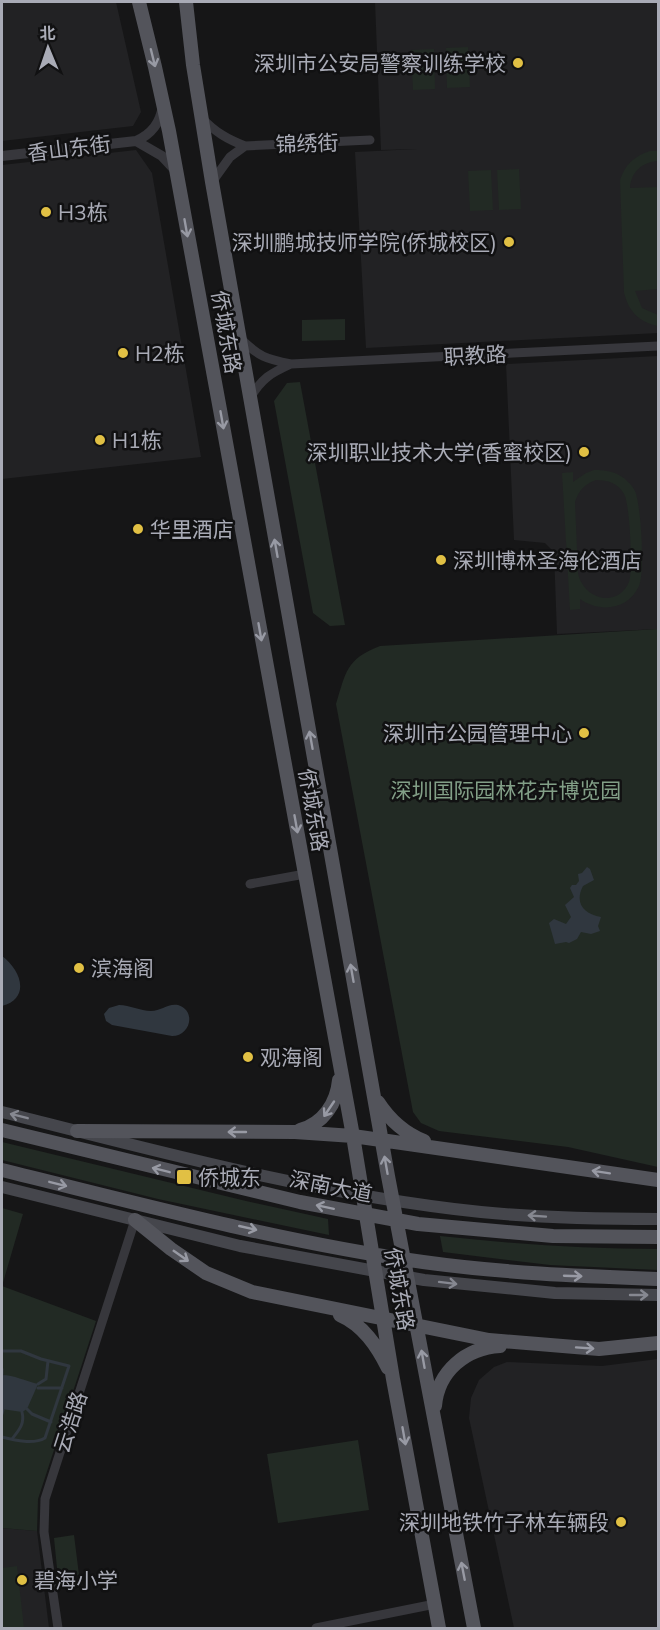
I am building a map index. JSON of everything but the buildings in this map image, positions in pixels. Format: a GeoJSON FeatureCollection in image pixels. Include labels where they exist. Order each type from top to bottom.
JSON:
{"type":"FeatureCollection","features":[{"type":"Feature","properties":{"kind":"main road","name":"侨城东路"},"geometry":{"type":"LineString","coordinates":[[139,2],[164,103],[353,1136],[393,1379],[439,1629]]}},
{"type":"Feature","properties":{"kind":"main road","name":"侨城东路"},"geometry":{"type":"LineString","coordinates":[[186,2],[201,117],[239,337],[374,1096],[474,1629]]}},
{"type":"Feature","properties":{"kind":"main road"},"geometry":{"type":"LineString","coordinates":[[295,1132],[315,1124],[331,1108],[339,1086],[340,1070]]}},
{"type":"Feature","properties":{"kind":"main road"},"geometry":{"type":"LineString","coordinates":[[374,1096],[383,1111],[405,1131],[436,1147]]}},
{"type":"Feature","properties":{"kind":"main road"},"geometry":{"type":"LineString","coordinates":[[2,1112],[298,1183],[405,1202],[483,1212],[549,1217],[658,1219]]}},
{"type":"Feature","properties":{"kind":"main road","name":"深南大道"},"geometry":{"type":"LineString","coordinates":[[2,1131],[300,1202],[418,1224],[553,1236],[658,1237]]}},
{"type":"Feature","properties":{"kind":"main road"},"geometry":{"type":"LineString","coordinates":[[76,1131],[295,1132],[353,1136],[658,1180]]}},
{"type":"Feature","properties":{"kind":"main road"},"geometry":{"type":"LineString","coordinates":[[2,1170],[305,1241],[413,1260],[563,1276],[658,1278]]}},
{"type":"Feature","properties":{"kind":"main road"},"geometry":{"type":"LineString","coordinates":[[2,1187],[240,1246],[424,1280],[555,1293],[658,1295]]}},
{"type":"Feature","properties":{"kind":"main road"},"geometry":{"type":"LineString","coordinates":[[135,1220],[206,1273],[252,1293],[489,1340],[599,1349],[658,1343]]}},
{"type":"Feature","properties":{"kind":"main road"},"geometry":{"type":"LineString","coordinates":[[321,1307],[345,1317],[360,1327],[378,1351],[393,1379]]}},
{"type":"Feature","properties":{"kind":"main road"},"geometry":{"type":"LineString","coordinates":[[434,1422],[438,1389],[454,1365],[465,1356],[490,1346],[526,1343]]}},
{"type":"Feature","properties":{"kind":"street","name":"香山东街"},"geometry":{"type":"LineString","coordinates":[[2,156],[136,141],[146,137],[154,129],[164,103]]}},
{"type":"Feature","properties":{"kind":"street","name":"锦绣街"},"geometry":{"type":"LineString","coordinates":[[201,117],[214,131],[245,146],[370,140]]}},
{"type":"Feature","properties":{"kind":"street","name":"香山东街"},"geometry":{"type":"LineString","coordinates":[[136,141],[162,156],[176,171]]}},
{"type":"Feature","properties":{"kind":"street","name":"锦绣街"},"geometry":{"type":"LineString","coordinates":[[212,182],[230,157],[245,146]]}},
{"type":"Feature","properties":{"kind":"street","name":"职教路"},"geometry":{"type":"LineString","coordinates":[[239,337],[254,353],[267,359],[291,364],[658,346]]}},
{"type":"Feature","properties":{"kind":"street","name":"职教路"},"geometry":{"type":"LineString","coordinates":[[250,398],[258,383],[271,373],[291,364]]}},
{"type":"Feature","properties":{"kind":"street"},"geometry":{"type":"LineString","coordinates":[[250,884],[305,874]]}},
{"type":"Feature","properties":{"kind":"street","name":"云浩路"},"geometry":{"type":"LineString","coordinates":[[58,1629],[44,1532],[45,1499],[135,1220]]}},
{"type":"Feature","properties":{"kind":"street"},"geometry":{"type":"LineString","coordinates":[[316,1629],[435,1604]]}},
{"type":"Feature","properties":{"kind":"shaded area"},"geometry":{"type":"Polygon","coordinates":[[[2,2],[116,2],[141,112],[133,126],[2,141],[2,2]]]}},
{"type":"Feature","properties":{"kind":"shaded area"},"geometry":{"type":"Polygon","coordinates":[[[375,2],[658,2],[658,333],[366,348],[355,152],[417,149],[381,150],[375,2]]]}},
{"type":"Feature","properties":{"kind":"shaded area"},"geometry":{"type":"Polygon","coordinates":[[[136,150],[152,173],[201,457],[2,479],[2,165],[136,150]]]}},
{"type":"Feature","properties":{"kind":"shaded area","name":"深圳职业技术大学(香蜜校区)"},"geometry":{"type":"Polygon","coordinates":[[[658,356],[658,629],[557,634],[554,552],[545,543],[514,540],[506,364],[658,356]]]}},
{"type":"Feature","properties":{"kind":"shaded area"},"geometry":{"type":"Polygon","coordinates":[[[587,867],[594,880],[583,886],[580,892],[580,902],[585,910],[601,917],[598,926],[600,931],[591,934],[581,932],[577,939],[569,943],[555,944],[549,923],[554,919],[566,924],[571,917],[565,905],[574,897],[570,888],[576,885],[579,881],[578,874],[587,867]]]}},
{"type":"Feature","properties":{"kind":"shaded area"},"geometry":{"type":"Polygon","coordinates":[[[2,956],[18,976],[20,990],[17,997],[2,1006],[2,956]]]}},
{"type":"Feature","properties":{"kind":"shaded area"},"geometry":{"type":"Polygon","coordinates":[[[119,1005],[151,1011],[178,1005],[188,1012],[189,1023],[183,1032],[172,1036],[112,1025],[106,1021],[104,1014],[109,1008],[119,1005]]]}},
{"type":"Feature","properties":{"kind":"shaded area"},"geometry":{"type":"Polygon","coordinates":[[[658,1359],[658,1628],[514,1628],[469,1418],[471,1398],[479,1380],[494,1367],[507,1362],[602,1366],[658,1359]]]}},
{"type":"Feature","properties":{"kind":"shaded area"},"geometry":{"type":"Polygon","coordinates":[[[2,1375],[38,1384],[27,1409],[22,1412],[2,1409],[2,1375]]]}},
{"type":"Feature","properties":{"kind":"shaded area","name":"碧海小学"},"geometry":{"type":"Polygon","coordinates":[[[2,1528],[37,1531],[49,1628],[2,1628],[2,1528]]]}},
{"type":"Feature","properties":{"kind":"green space"},"geometry":{"type":"Polygon","coordinates":[[[468,47],[470,87],[447,88],[446,48],[468,47]]]}},
{"type":"Feature","properties":{"kind":"green space"},"geometry":{"type":"Polygon","coordinates":[[[434,49],[435,89],[413,90],[411,50],[434,49]]]}},
{"type":"Feature","properties":{"kind":"green space"},"geometry":{"type":"Polygon","coordinates":[[[650,151],[658,151],[658,161],[647,163],[638,169],[630,188],[658,187],[658,289],[635,291],[642,308],[658,315],[658,326],[645,322],[635,315],[628,305],[624,292],[620,180],[631,162],[650,151]]]}},
{"type":"Feature","properties":{"kind":"green space"},"geometry":{"type":"Polygon","coordinates":[[[519,169],[521,209],[499,210],[497,170],[519,169]]]}},
{"type":"Feature","properties":{"kind":"green space"},"geometry":{"type":"Polygon","coordinates":[[[491,170],[493,210],[470,211],[468,171],[491,170]]]}},
{"type":"Feature","properties":{"kind":"green space"},"geometry":{"type":"Polygon","coordinates":[[[345,319],[345,340],[302,341],[302,320],[345,319]]]}},
{"type":"Feature","properties":{"kind":"green space"},"geometry":{"type":"Polygon","coordinates":[[[300,382],[345,625],[330,626],[313,613],[274,401],[287,383],[300,382]]]}},
{"type":"Feature","properties":{"kind":"green space"},"geometry":{"type":"Polygon","coordinates":[[[594,470],[612,472],[621,476],[634,489],[641,529],[641,579],[634,594],[621,604],[613,607],[596,606],[580,599],[580,609],[570,610],[562,473],[573,472],[573,482],[594,470]],[[596,480],[581,491],[575,502],[578,573],[586,589],[593,594],[609,598],[617,596],[629,582],[631,565],[629,523],[626,500],[622,490],[612,483],[596,480]]]}},
{"type":"Feature","properties":{"kind":"green space","name":"深圳国际园林花卉博览园"},"geometry":{"type":"Polygon","coordinates":[[[658,629],[658,1167],[568,1147],[439,1131],[421,1123],[413,1112],[336,704],[345,675],[360,656],[380,646],[658,629]]]}},
{"type":"Feature","properties":{"kind":"green space"},"geometry":{"type":"Polygon","coordinates":[[[2,1142],[328,1219],[329,1235],[158,1199],[2,1160],[2,1142]]]}},
{"type":"Feature","properties":{"kind":"green space"},"geometry":{"type":"Polygon","coordinates":[[[2,1208],[23,1214],[2,1286],[2,1208]]]}},
{"type":"Feature","properties":{"kind":"green space"},"geometry":{"type":"Polygon","coordinates":[[[440,1236],[549,1246],[658,1249],[658,1270],[550,1265],[443,1252],[440,1236]]]}},
{"type":"Feature","properties":{"kind":"green space"},"geometry":{"type":"Polygon","coordinates":[[[2,1286],[96,1321],[38,1499],[37,1531],[2,1528],[2,1286]]]}},
{"type":"Feature","properties":{"kind":"green space"},"geometry":{"type":"Polygon","coordinates":[[[358,1440],[369,1510],[278,1523],[267,1454],[358,1440]]]}},
{"type":"Feature","properties":{"kind":"green space"},"geometry":{"type":"Polygon","coordinates":[[[74,1535],[79,1575],[58,1578],[54,1538],[74,1535]]]}},
{"type":"Feature","properties":{"kind":"green space"},"geometry":{"type":"Polygon","coordinates":[[[17,1566],[24,1628],[2,1628],[2,1568],[17,1566]]]}},
{"type":"Feature","properties":{"kind":"waterway"},"geometry":{"type":"LineString","coordinates":[[2,1351],[21,1351],[69,1366],[45,1438],[29,1442],[2,1437]]}},
{"type":"Feature","properties":{"kind":"waterway"},"geometry":{"type":"LineString","coordinates":[[38,1384],[46,1379],[48,1361]]}},
{"type":"Feature","properties":{"kind":"waterway"},"geometry":{"type":"LineString","coordinates":[[2,1369],[2,1374]]}},
{"type":"Feature","properties":{"kind":"waterway"},"geometry":{"type":"LineString","coordinates":[[38,1388],[62,1388]]}},
{"type":"Feature","properties":{"kind":"waterway"},"geometry":{"type":"LineString","coordinates":[[27,1409],[32,1414],[51,1422]]}},
{"type":"Feature","properties":{"kind":"waterway"},"geometry":{"type":"LineString","coordinates":[[2,1414],[3,1410]]}},
{"type":"Feature","properties":{"kind":"waterway"},"geometry":{"type":"LineString","coordinates":[[12,1439],[22,1423],[22,1412]]}},
{"type":"Feature","properties":{"kind":"place","name":"深圳市公安局警察训练学校"},"geometry":{"type":"Point","coordinates":[518,63]}},
{"type":"Feature","properties":{"kind":"place","name":"H3栋"},"geometry":{"type":"Point","coordinates":[46,212]}},
{"type":"Feature","properties":{"kind":"place","name":"深圳鹏城技师学院(侨城校区)"},"geometry":{"type":"Point","coordinates":[509,242]}},
{"type":"Feature","properties":{"kind":"place","name":"H2栋"},"geometry":{"type":"Point","coordinates":[123,353]}},
{"type":"Feature","properties":{"kind":"place","name":"H1栋"},"geometry":{"type":"Point","coordinates":[100,440]}},
{"type":"Feature","properties":{"kind":"place","name":"深圳职业技术大学(香蜜校区)"},"geometry":{"type":"Point","coordinates":[584,452]}},
{"type":"Feature","properties":{"kind":"place","name":"华里酒店"},"geometry":{"type":"Point","coordinates":[138,529]}},
{"type":"Feature","properties":{"kind":"place","name":"深圳博林圣海伦酒店"},"geometry":{"type":"Point","coordinates":[441,560]}},
{"type":"Feature","properties":{"kind":"place","name":"深圳市公园管理中心"},"geometry":{"type":"Point","coordinates":[584,733]}},
{"type":"Feature","properties":{"kind":"place","name":"滨海阁"},"geometry":{"type":"Point","coordinates":[79,968]}},
{"type":"Feature","properties":{"kind":"place","name":"观海阁"},"geometry":{"type":"Point","coordinates":[248,1057]}},
{"type":"Feature","properties":{"kind":"place","name":"侨城东"},"geometry":{"type":"Point","coordinates":[184,1177]}},
{"type":"Feature","properties":{"kind":"place","name":"深圳地铁竹子林车辆段"},"geometry":{"type":"Point","coordinates":[621,1522]}},
{"type":"Feature","properties":{"kind":"place","name":"碧海小学"},"geometry":{"type":"Point","coordinates":[22,1580]}}]}
